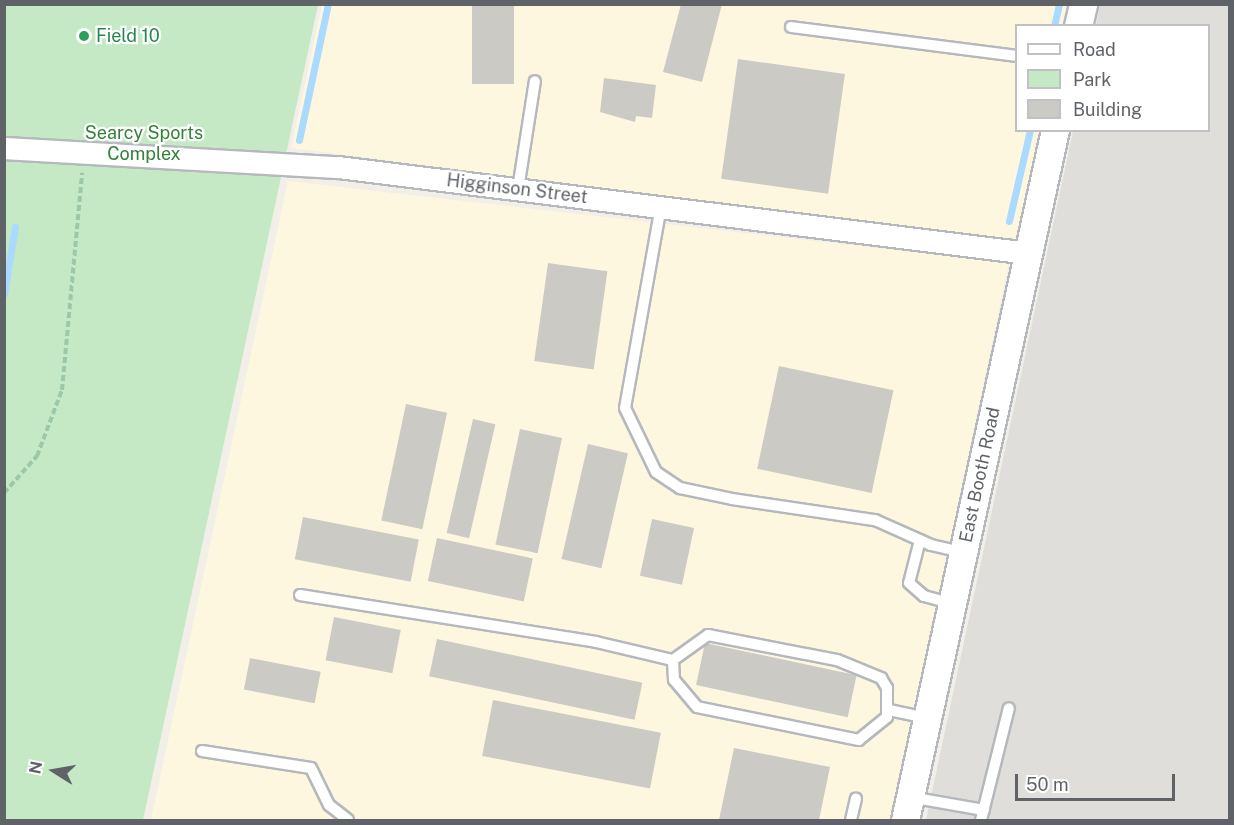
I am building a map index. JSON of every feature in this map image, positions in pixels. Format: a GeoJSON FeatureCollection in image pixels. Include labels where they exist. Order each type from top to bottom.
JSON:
{"type":"FeatureCollection","features":[{"type":"Feature","properties":{"kind":"street"},"geometry":{"type":"LineString","coordinates":[[1078,24],[1083,4]]}},
{"type":"Feature","properties":{"kind":"street","name":"East Booth Road"},"geometry":{"type":"LineString","coordinates":[[908,809],[1055,132]]}},
{"type":"Feature","properties":{"kind":"street","name":"Higginson Street"},"geometry":{"type":"LineString","coordinates":[[4,148],[338,167],[1028,253]]}},
{"type":"Feature","properties":{"kind":"lane"},"geometry":{"type":"LineString","coordinates":[[791,27],[1015,56]]}},
{"type":"Feature","properties":{"kind":"lane"},"geometry":{"type":"LineString","coordinates":[[518,189],[535,81]]}},
{"type":"Feature","properties":{"kind":"lane"},"geometry":{"type":"LineString","coordinates":[[661,206],[626,408],[656,472],[680,488],[875,520],[920,540],[963,552]]}},
{"type":"Feature","properties":{"kind":"lane"},"geometry":{"type":"LineString","coordinates":[[920,540],[909,583],[924,596],[952,604]]}},
{"type":"Feature","properties":{"kind":"lane"},"geometry":{"type":"LineString","coordinates":[[300,595],[596,642],[673,660],[708,635],[837,660],[881,678],[888,710],[882,727],[859,740],[697,707],[674,680],[673,660]]}},
{"type":"Feature","properties":{"kind":"lane"},"geometry":{"type":"LineString","coordinates":[[908,809],[982,815],[1009,708]]}},
{"type":"Feature","properties":{"kind":"lane"},"geometry":{"type":"LineString","coordinates":[[888,710],[927,718]]}},
{"type":"Feature","properties":{"kind":"lane"},"geometry":{"type":"LineString","coordinates":[[202,751],[311,768],[329,805],[348,820]]}},
{"type":"Feature","properties":{"kind":"lane"},"geometry":{"type":"LineString","coordinates":[[851,820],[856,799]]}},
{"type":"Feature","properties":{"kind":"path"},"geometry":{"type":"LineString","coordinates":[[4,493],[37,456],[62,390],[83,151]]}},
{"type":"Feature","properties":{"kind":"shaded area"},"geometry":{"type":"Polygon","coordinates":[[[322,5],[1071,5],[1067,24],[1015,24],[1015,132],[1044,132],[1020,241],[291,148],[322,5]]]}},
{"type":"Feature","properties":{"kind":"shaded area"},"geometry":{"type":"Polygon","coordinates":[[[1100,5],[1229,5],[1229,820],[926,820],[1073,132],[1210,132],[1210,24],[1096,24],[1100,5]]]}},
{"type":"Feature","properties":{"kind":"shaded area"},"geometry":{"type":"Polygon","coordinates":[[[288,181],[1009,263],[891,820],[151,820],[288,181]]]}},
{"type":"Feature","properties":{"kind":"green space","name":"Searcy Sports Complex"},"geometry":{"type":"Polygon","coordinates":[[[4,5],[318,5],[143,820],[5,820],[4,5]]]}},
{"type":"Feature","properties":{"kind":"building"},"geometry":{"type":"Polygon","coordinates":[[[472,4],[514,4],[514,84],[472,84],[472,4]]]}},
{"type":"Feature","properties":{"kind":"building"},"geometry":{"type":"Polygon","coordinates":[[[681,4],[722,4],[702,82],[663,72],[681,4]]]}},
{"type":"Feature","properties":{"kind":"building"},"geometry":{"type":"Polygon","coordinates":[[[738,59],[845,74],[828,194],[721,179],[738,59]]]}},
{"type":"Feature","properties":{"kind":"building"},"geometry":{"type":"Polygon","coordinates":[[[604,78],[656,85],[652,118],[636,116],[635,122],[600,112],[604,78]]]}},
{"type":"Feature","properties":{"kind":"building"},"geometry":{"type":"Polygon","coordinates":[[[548,263],[607,271],[594,369],[534,361],[548,263]]]}},
{"type":"Feature","properties":{"kind":"building"},"geometry":{"type":"Polygon","coordinates":[[[779,366],[893,390],[872,493],[757,469],[779,366]]]}},
{"type":"Feature","properties":{"kind":"building"},"geometry":{"type":"Polygon","coordinates":[[[406,404],[447,413],[422,529],[381,520],[406,404]]]}},
{"type":"Feature","properties":{"kind":"building"},"geometry":{"type":"Polygon","coordinates":[[[473,419],[495,424],[469,538],[447,533],[473,419]]]}},
{"type":"Feature","properties":{"kind":"building"},"geometry":{"type":"Polygon","coordinates":[[[520,429],[562,438],[538,553],[495,544],[520,429]]]}},
{"type":"Feature","properties":{"kind":"building"},"geometry":{"type":"Polygon","coordinates":[[[588,444],[628,453],[601,568],[561,559],[588,444]]]}},
{"type":"Feature","properties":{"kind":"building"},"geometry":{"type":"Polygon","coordinates":[[[303,517],[419,540],[411,582],[295,559],[303,517]]]}},
{"type":"Feature","properties":{"kind":"building"},"geometry":{"type":"Polygon","coordinates":[[[652,519],[694,528],[682,585],[640,576],[652,519]]]}},
{"type":"Feature","properties":{"kind":"building"},"geometry":{"type":"Polygon","coordinates":[[[437,538],[533,558],[524,601],[428,581],[437,538]]]}},
{"type":"Feature","properties":{"kind":"building"},"geometry":{"type":"Polygon","coordinates":[[[334,617],[401,630],[392,673],[326,660],[334,617]]]}},
{"type":"Feature","properties":{"kind":"building"},"geometry":{"type":"Polygon","coordinates":[[[437,639],[642,683],[635,720],[429,676],[437,639]]]}},
{"type":"Feature","properties":{"kind":"building"},"geometry":{"type":"Polygon","coordinates":[[[705,643],[857,675],[848,717],[696,685],[705,643]]]}},
{"type":"Feature","properties":{"kind":"building"},"geometry":{"type":"Polygon","coordinates":[[[250,658],[321,672],[315,703],[244,689],[250,658]]]}},
{"type":"Feature","properties":{"kind":"building"},"geometry":{"type":"Polygon","coordinates":[[[493,700],[661,733],[650,789],[482,756],[493,700]]]}},
{"type":"Feature","properties":{"kind":"building"},"geometry":{"type":"Polygon","coordinates":[[[734,748],[830,767],[819,820],[719,820],[734,748]]]}},
{"type":"Feature","properties":{"kind":"waterway"},"geometry":{"type":"LineString","coordinates":[[299,140],[328,4]]}},
{"type":"Feature","properties":{"kind":"waterway"},"geometry":{"type":"LineString","coordinates":[[1054,24],[1059,4]]}},
{"type":"Feature","properties":{"kind":"waterway"},"geometry":{"type":"LineString","coordinates":[[1009,221],[1030,132]]}},
{"type":"Feature","properties":{"kind":"waterway"},"geometry":{"type":"LineString","coordinates":[[4,294],[15,227]]}},
{"type":"Feature","properties":{"kind":"place","name":"Field 10"},"geometry":{"type":"Point","coordinates":[84,36]}}]}
